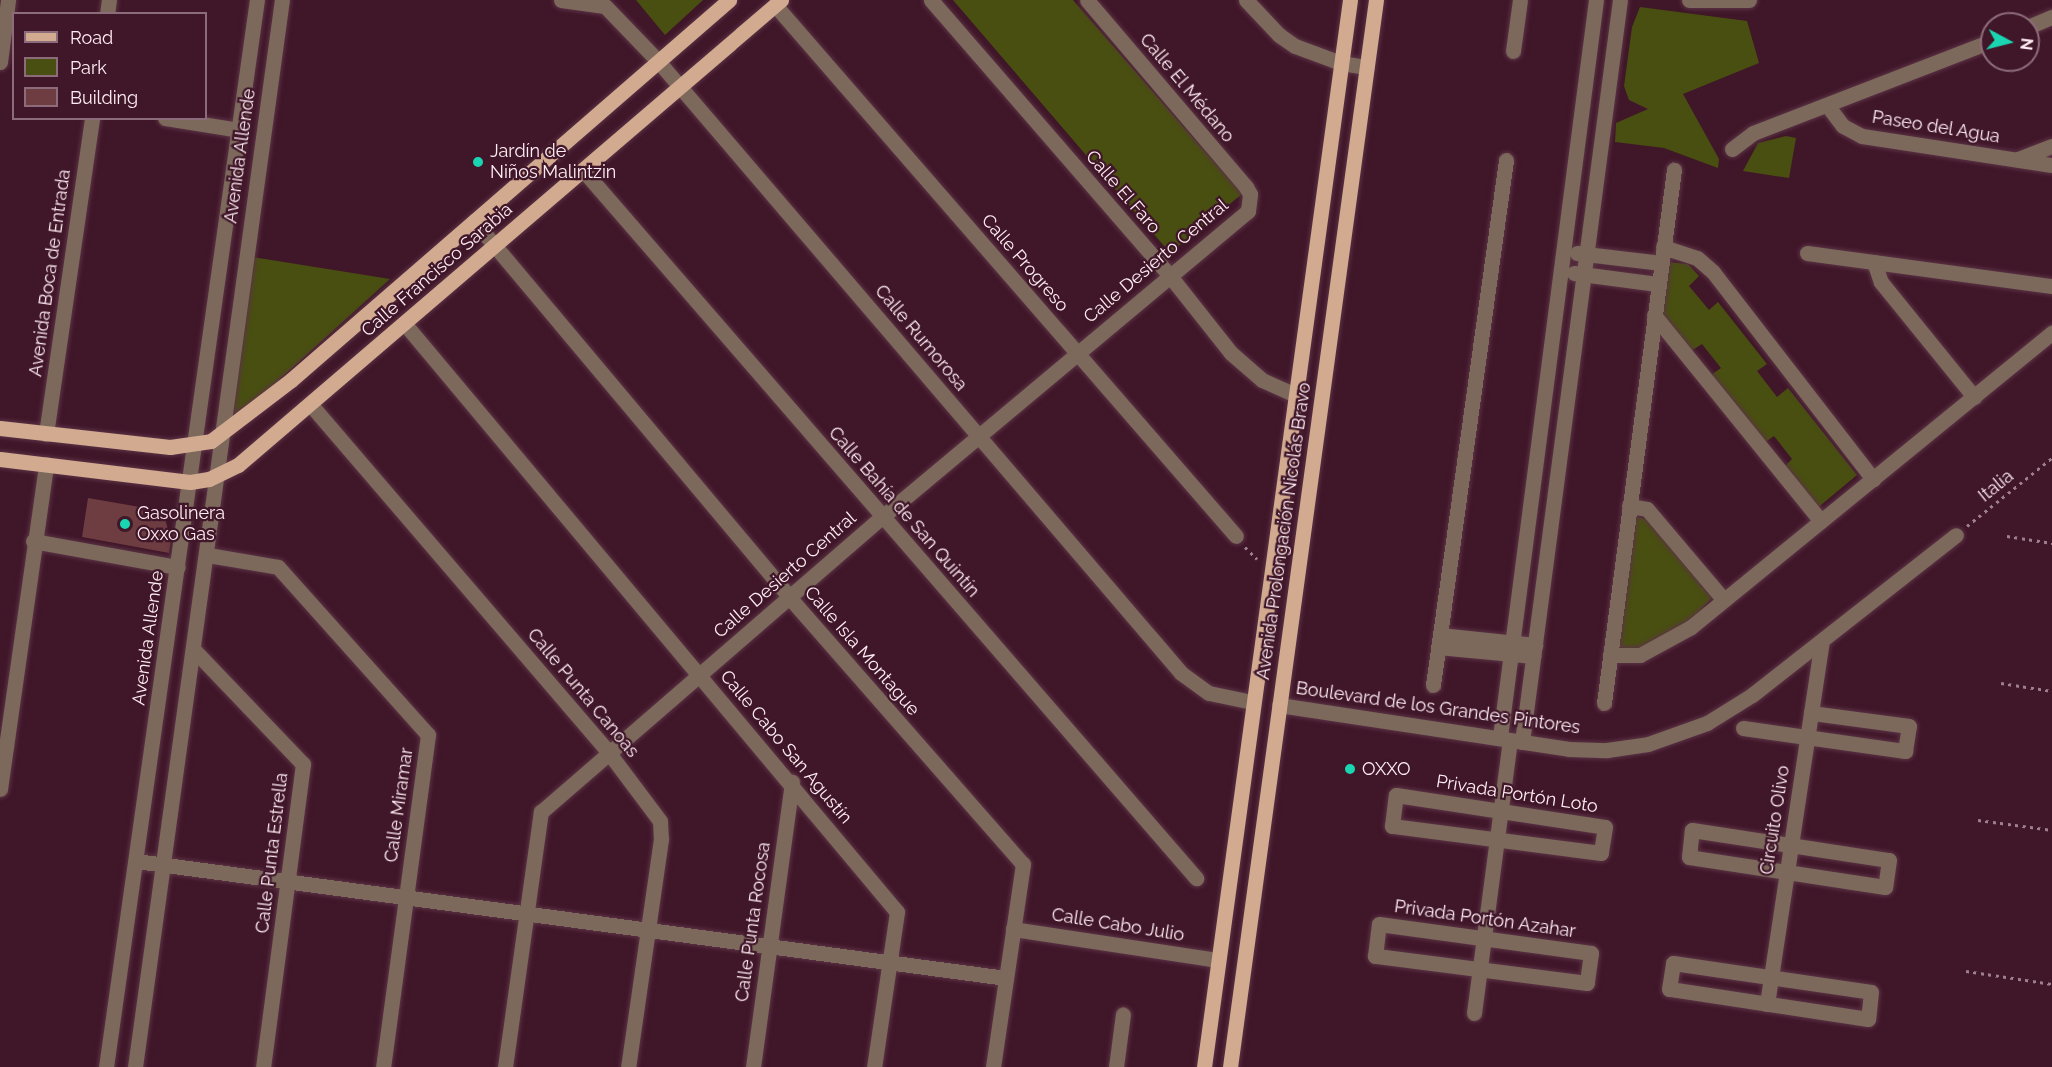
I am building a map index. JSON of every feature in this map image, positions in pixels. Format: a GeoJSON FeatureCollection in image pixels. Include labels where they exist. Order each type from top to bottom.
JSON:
{"type":"FeatureCollection","features":[{"type":"Feature","properties":{"kind":"main road","name":"Calle Francisco Sarabia"},"geometry":{"type":"LineString","coordinates":[[195,445],[221,434],[291,380],[729,0]]}},
{"type":"Feature","properties":{"kind":"main road","name":"Avenida Prolongación Nicolás Bravo"},"geometry":{"type":"LineString","coordinates":[[1204,1067],[1252,702],[1350,0]]}},
{"type":"Feature","properties":{"kind":"main road","name":"Avenida Prolongación Nicolás Bravo"},"geometry":{"type":"LineString","coordinates":[[1230,1067],[1376,0]]}},
{"type":"Feature","properties":{"kind":"main road","name":"Calle Francisco Sarabia"},"geometry":{"type":"LineString","coordinates":[[190,482],[216,475],[254,454],[778,2]]}},
{"type":"Feature","properties":{"kind":"main road"},"geometry":{"type":"LineString","coordinates":[[0,428],[170,447],[195,445]]}},
{"type":"Feature","properties":{"kind":"main road"},"geometry":{"type":"LineString","coordinates":[[0,459],[190,482]]}},
{"type":"Feature","properties":{"kind":"main road"},"geometry":{"type":"LineString","coordinates":[[1252,702],[1279,705]]}},
{"type":"Feature","properties":{"kind":"street"},"geometry":{"type":"LineString","coordinates":[[0,62],[8,0]]}},
{"type":"Feature","properties":{"kind":"street","name":"Avenida Allende"},"geometry":{"type":"LineString","coordinates":[[106,1067],[257,0]]}},
{"type":"Feature","properties":{"kind":"street","name":"Avenida Allende"},"geometry":{"type":"LineString","coordinates":[[135,1067],[208,555],[221,434],[282,0]]}},
{"type":"Feature","properties":{"kind":"street","name":"Calle Rumorosa"},"geometry":{"type":"LineString","coordinates":[[561,0],[605,6],[658,61],[1181,673],[1209,693],[1252,702]]}},
{"type":"Feature","properties":{"kind":"street","name":"Calle El Faro"},"geometry":{"type":"LineString","coordinates":[[931,0],[1170,276],[1237,359],[1262,380],[1296,395]]}},
{"type":"Feature","properties":{"kind":"street","name":"Calle El Médano"},"geometry":{"type":"LineString","coordinates":[[1087,0],[1246,187],[1251,204]]}},
{"type":"Feature","properties":{"kind":"street"},"geometry":{"type":"LineString","coordinates":[[1246,0],[1271,28],[1295,46],[1341,63],[1367,67]]}},
{"type":"Feature","properties":{"kind":"street"},"geometry":{"type":"LineString","coordinates":[[1513,51],[1520,0]]}},
{"type":"Feature","properties":{"kind":"street"},"geometry":{"type":"LineString","coordinates":[[1511,740],[1511,648],[1565,251],[1596,0]]}},
{"type":"Feature","properties":{"kind":"street"},"geometry":{"type":"LineString","coordinates":[[1474,1012],[1511,740],[1534,650],[1620,0]]}},
{"type":"Feature","properties":{"kind":"street"},"geometry":{"type":"LineString","coordinates":[[1689,0],[1749,0]]}},
{"type":"Feature","properties":{"kind":"street","name":"Calle Progreso"},"geometry":{"type":"LineString","coordinates":[[778,2],[1236,536]]}},
{"type":"Feature","properties":{"kind":"street","name":"Paseo del Agua"},"geometry":{"type":"LineString","coordinates":[[1732,149],[1753,133],[1980,46]]}},
{"type":"Feature","properties":{"kind":"street","name":"Paseo del Agua"},"geometry":{"type":"LineString","coordinates":[[1827,105],[1843,126],[1862,136],[2052,165]]}},
{"type":"Feature","properties":{"kind":"street","name":"Avenida Boca de Entrada"},"geometry":{"type":"LineString","coordinates":[[46,434],[92,120]]}},
{"type":"Feature","properties":{"kind":"street"},"geometry":{"type":"LineString","coordinates":[[177,120],[239,130]]}},
{"type":"Feature","properties":{"kind":"street"},"geometry":{"type":"LineString","coordinates":[[2018,159],[2052,146]]}},
{"type":"Feature","properties":{"kind":"street"},"geometry":{"type":"LineString","coordinates":[[1433,684],[1506,160]]}},
{"type":"Feature","properties":{"kind":"street","name":"Calle Bahía de San Quintín"},"geometry":{"type":"LineString","coordinates":[[583,170],[1196,878]]}},
{"type":"Feature","properties":{"kind":"street"},"geometry":{"type":"LineString","coordinates":[[1604,703],[1657,284],[1674,170]]}},
{"type":"Feature","properties":{"kind":"street","name":"Calle Desierto Central"},"geometry":{"type":"LineString","coordinates":[[505,1067],[541,812],[882,517],[1248,211],[1251,204]]}},
{"type":"Feature","properties":{"kind":"street","name":"Calle Isla Montague"},"geometry":{"type":"LineString","coordinates":[[474,221],[789,597],[1023,864],[993,1067]]}},
{"type":"Feature","properties":{"kind":"street"},"geometry":{"type":"LineString","coordinates":[[1663,247],[1697,258],[1713,272],[1873,479]]}},
{"type":"Feature","properties":{"kind":"street"},"geometry":{"type":"LineString","coordinates":[[1565,251],[1660,263]]}},
{"type":"Feature","properties":{"kind":"street"},"geometry":{"type":"LineString","coordinates":[[1807,253],[2052,286]]}},
{"type":"Feature","properties":{"kind":"street"},"geometry":{"type":"LineString","coordinates":[[1874,262],[1881,282],[1974,397]]}},
{"type":"Feature","properties":{"kind":"street"},"geometry":{"type":"LineString","coordinates":[[1562,272],[1657,284]]}},
{"type":"Feature","properties":{"kind":"street"},"geometry":{"type":"LineString","coordinates":[[1654,315],[1821,521]]}},
{"type":"Feature","properties":{"kind":"street","name":"Calle Cabo San Agustín"},"geometry":{"type":"LineString","coordinates":[[405,323],[699,675],[792,782],[897,912],[874,1067]]}},
{"type":"Feature","properties":{"kind":"street"},"geometry":{"type":"LineString","coordinates":[[1610,655],[1640,655],[1691,627],[2052,333]]}},
{"type":"Feature","properties":{"kind":"street","name":"Calle Punta Canoas"},"geometry":{"type":"LineString","coordinates":[[311,405],[609,753],[660,822],[661,839],[628,1067]]}},
{"type":"Feature","properties":{"kind":"street"},"geometry":{"type":"LineString","coordinates":[[0,789],[5,706],[46,464]]}},
{"type":"Feature","properties":{"kind":"street"},"geometry":{"type":"LineString","coordinates":[[1629,506],[1647,509],[1724,600]]}},
{"type":"Feature","properties":{"kind":"street","name":"Boulevard de los Grandes Pintores"},"geometry":{"type":"LineString","coordinates":[[1279,705],[1569,749],[1607,750],[1676,735],[1707,723],[1752,695],[1956,535]]}},
{"type":"Feature","properties":{"kind":"street"},"geometry":{"type":"LineString","coordinates":[[33,541],[178,567]]}},
{"type":"Feature","properties":{"kind":"street","name":"Calle Miramar"},"geometry":{"type":"LineString","coordinates":[[208,555],[278,567],[428,735],[383,1067]]}},
{"type":"Feature","properties":{"kind":"street"},"geometry":{"type":"LineString","coordinates":[[1439,641],[1534,650]]}},
{"type":"Feature","properties":{"kind":"street","name":"Circuito Olivo"},"geometry":{"type":"LineString","coordinates":[[1767,1004],[1822,642]]}},
{"type":"Feature","properties":{"kind":"street","name":"Calle Punta Estrella"},"geometry":{"type":"LineString","coordinates":[[194,650],[303,764],[263,1067]]}},
{"type":"Feature","properties":{"kind":"street"},"geometry":{"type":"LineString","coordinates":[[1743,728],[1905,752],[1908,726],[1811,713]]}},
{"type":"Feature","properties":{"kind":"street","name":"Calle Punta Rocosa"},"geometry":{"type":"LineString","coordinates":[[753,1067],[792,782]]}},
{"type":"Feature","properties":{"kind":"street","name":"Privada Portón Loto"},"geometry":{"type":"LineString","coordinates":[[1396,795],[1605,827],[1602,853],[1497,839],[1392,826],[1396,795]]}},
{"type":"Feature","properties":{"kind":"street"},"geometry":{"type":"LineString","coordinates":[[1692,830],[1889,860],[1885,887],[1787,872],[1689,857],[1692,830]]}},
{"type":"Feature","properties":{"kind":"street"},"geometry":{"type":"LineString","coordinates":[[136,861],[1006,978]]}},
{"type":"Feature","properties":{"kind":"street","name":"Privada Portón Azahar"},"geometry":{"type":"LineString","coordinates":[[1379,924],[1591,953],[1587,983],[1479,969],[1376,956],[1379,924]]}},
{"type":"Feature","properties":{"kind":"street","name":"Calle Cabo Julio"},"geometry":{"type":"LineString","coordinates":[[1013,929],[1218,960]]}},
{"type":"Feature","properties":{"kind":"street"},"geometry":{"type":"LineString","coordinates":[[1673,963],[1771,978],[1871,992],[1868,1019],[1669,989],[1673,963]]}},
{"type":"Feature","properties":{"kind":"street"},"geometry":{"type":"LineString","coordinates":[[1116,1067],[1123,1014]]}},
{"type":"Feature","properties":{"kind":"path","name":"Italia"},"geometry":{"type":"LineString","coordinates":[[1956,535],[2052,458]]}},
{"type":"Feature","properties":{"kind":"path"},"geometry":{"type":"LineString","coordinates":[[1236,536],[1270,573]]}},
{"type":"Feature","properties":{"kind":"path"},"geometry":{"type":"LineString","coordinates":[[2007,536],[2052,543]]}},
{"type":"Feature","properties":{"kind":"path"},"geometry":{"type":"LineString","coordinates":[[2001,683],[2052,691]]}},
{"type":"Feature","properties":{"kind":"path"},"geometry":{"type":"LineString","coordinates":[[1978,820],[2052,830]]}},
{"type":"Feature","properties":{"kind":"path"},"geometry":{"type":"LineString","coordinates":[[1966,971],[2052,984]]}},
{"type":"Feature","properties":{"kind":"green space"},"geometry":{"type":"Polygon","coordinates":[[[636,0],[703,0],[665,35],[636,0]]]}},
{"type":"Feature","properties":{"kind":"green space"},"geometry":{"type":"Polygon","coordinates":[[[953,0],[1073,0],[1242,194],[1170,253],[953,0]]]}},
{"type":"Feature","properties":{"kind":"green space"},"geometry":{"type":"Polygon","coordinates":[[[1640,7],[1747,21],[1759,63],[1683,94],[1719,159],[1718,168],[1664,148],[1615,142],[1616,123],[1648,109],[1629,100],[1624,86],[1632,27],[1640,7]]]}},
{"type":"Feature","properties":{"kind":"green space"},"geometry":{"type":"Polygon","coordinates":[[[1786,136],[1796,138],[1789,178],[1743,171],[1758,143],[1786,136]]]}},
{"type":"Feature","properties":{"kind":"green space"},"geometry":{"type":"Polygon","coordinates":[[[252,257],[390,279],[228,426],[252,257]]]}},
{"type":"Feature","properties":{"kind":"green space"},"geometry":{"type":"Polygon","coordinates":[[[1667,262],[1688,264],[1699,276],[1689,286],[1709,310],[1718,302],[1767,364],[1757,371],[1777,397],[1788,388],[1857,475],[1815,510],[1783,468],[1792,459],[1774,436],[1764,443],[1711,375],[1721,368],[1702,344],[1691,351],[1660,314],[1667,262]]]}},
{"type":"Feature","properties":{"kind":"green space"},"geometry":{"type":"Polygon","coordinates":[[[1632,516],[1648,519],[1712,598],[1688,623],[1640,652],[1613,650],[1632,516]]]}},
{"type":"Feature","properties":{"kind":"building","name":"Gasolinera Oxxo Gas"},"geometry":{"type":"Polygon","coordinates":[[[88,498],[163,511],[171,541],[169,553],[82,537],[88,498]]]}},
{"type":"Feature","properties":{"kind":"place","name":"Jardín de Niños Malintzin"},"geometry":{"type":"Point","coordinates":[478,162]}},
{"type":"Feature","properties":{"kind":"place","name":"Gasolinera Oxxo Gas"},"geometry":{"type":"Point","coordinates":[125,524]}},
{"type":"Feature","properties":{"kind":"place","name":"OXXO"},"geometry":{"type":"Point","coordinates":[1350,769]}}]}
